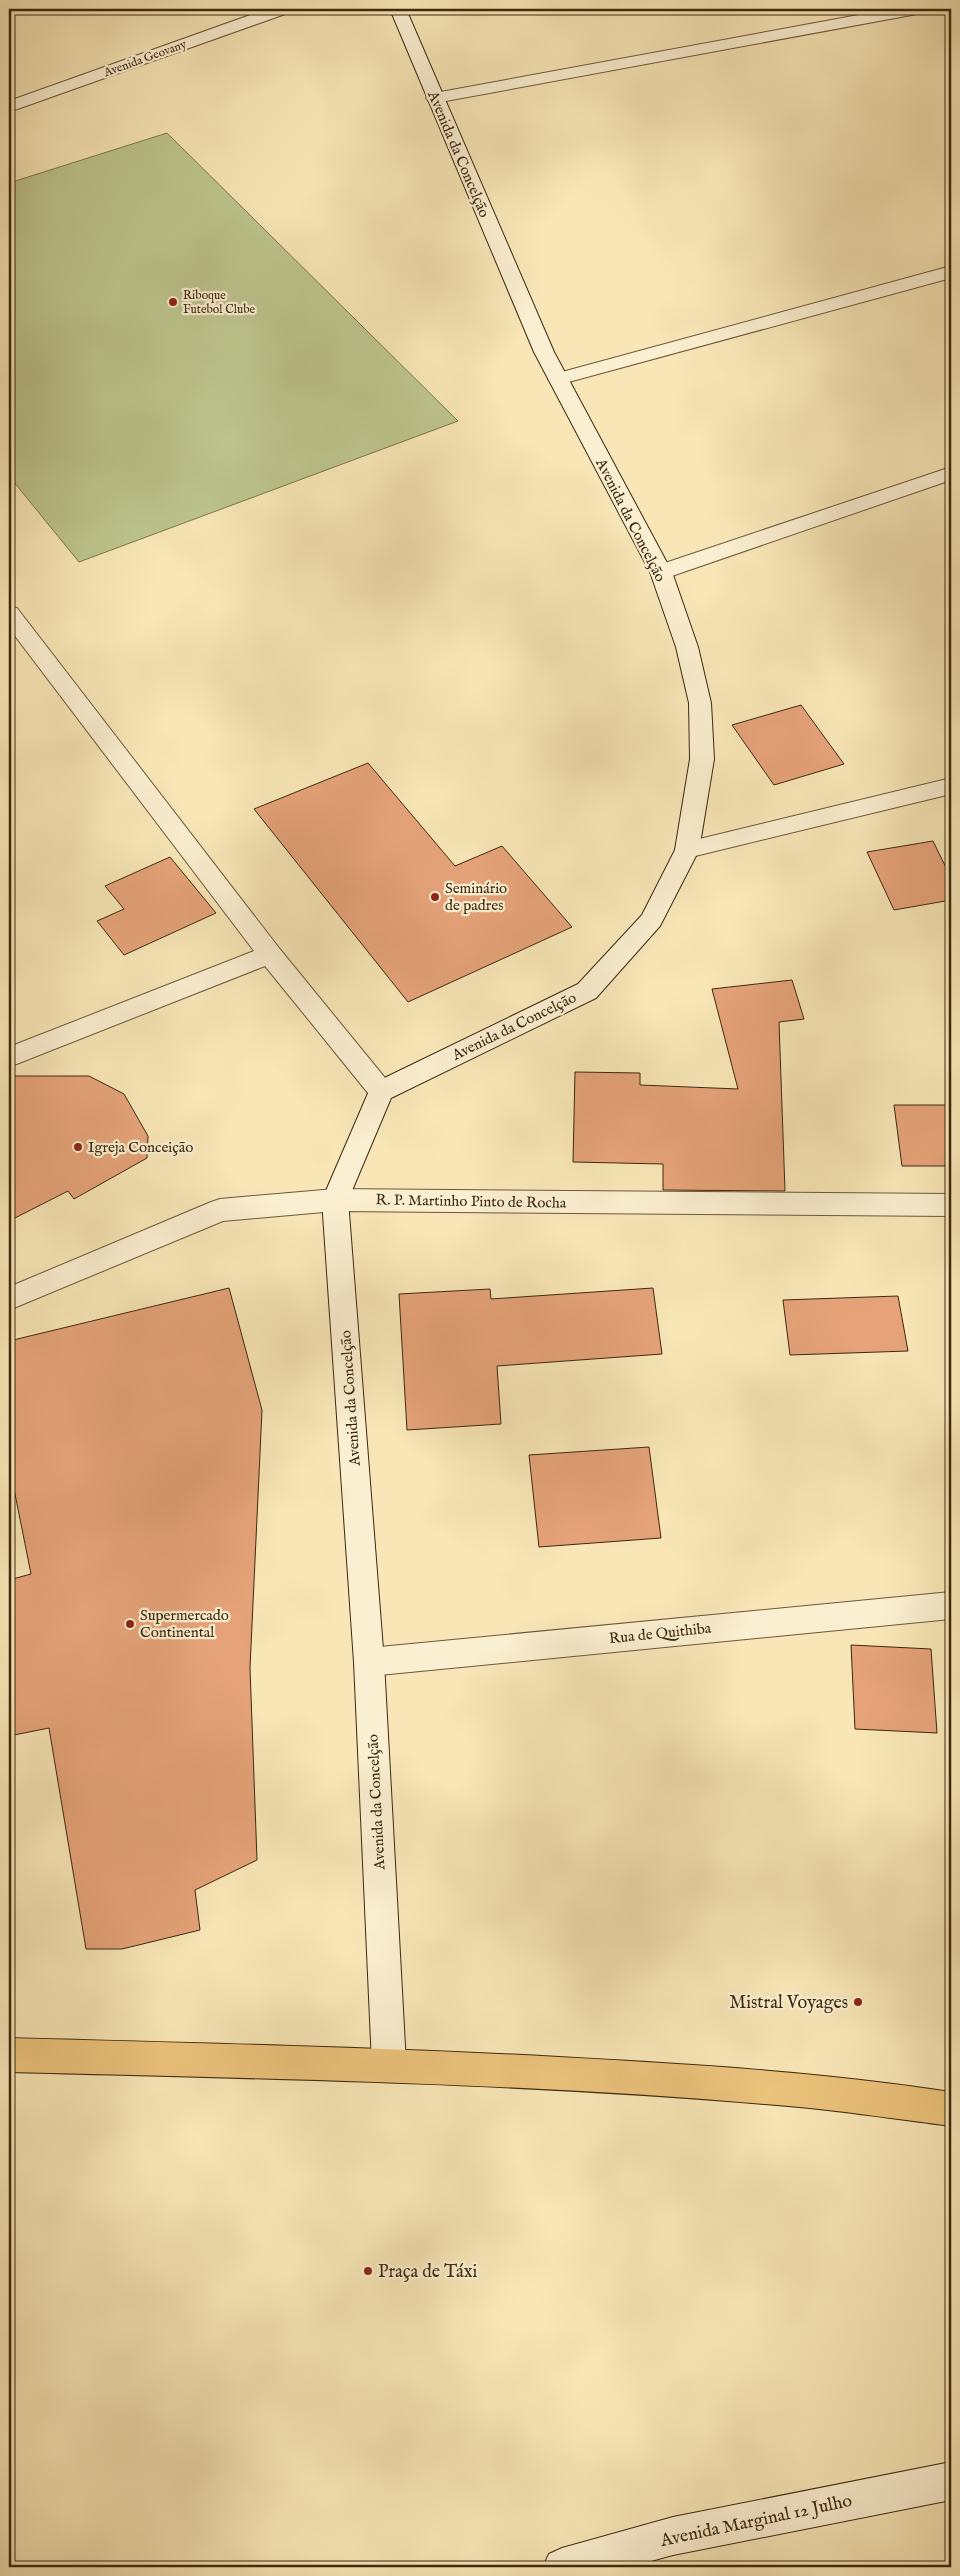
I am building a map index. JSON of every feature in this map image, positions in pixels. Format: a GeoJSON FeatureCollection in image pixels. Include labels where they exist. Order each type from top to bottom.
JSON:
{"type":"FeatureCollection","features":[{"type":"Feature","properties":{"kind":"main road"},"geometry":{"type":"LineString","coordinates":[[9,2055],[388,2064],[641,2078],[878,2097],[951,2109]]}},
{"type":"Feature","properties":{"kind":"street","name":"Avenida Geovany"},"geometry":{"type":"LineString","coordinates":[[9,107],[282,9]]}},
{"type":"Feature","properties":{"kind":"street","name":"Avenida da Concelção"},"geometry":{"type":"LineString","coordinates":[[388,2064],[369,1662],[335,1200],[381,1091],[587,991],[651,920],[687,850],[702,759],[700,702],[687,647],[661,572],[558,380],[398,9]]}},
{"type":"Feature","properties":{"kind":"street"},"geometry":{"type":"LineString","coordinates":[[435,98],[917,9]]}},
{"type":"Feature","properties":{"kind":"street"},"geometry":{"type":"LineString","coordinates":[[558,380],[951,272]]}},
{"type":"Feature","properties":{"kind":"street"},"geometry":{"type":"LineString","coordinates":[[661,572],[951,473]]}},
{"type":"Feature","properties":{"kind":"street"},"geometry":{"type":"LineString","coordinates":[[9,613],[270,954],[381,1091]]}},
{"type":"Feature","properties":{"kind":"street"},"geometry":{"type":"LineString","coordinates":[[687,850],[951,786]]}},
{"type":"Feature","properties":{"kind":"street"},"geometry":{"type":"LineString","coordinates":[[9,1057],[270,954]]}},
{"type":"Feature","properties":{"kind":"street","name":"R. P. Martinho Pinto de Rocha"},"geometry":{"type":"LineString","coordinates":[[9,1299],[220,1210],[335,1200],[951,1205]]}},
{"type":"Feature","properties":{"kind":"street","name":"Rua de Quithiba"},"geometry":{"type":"LineString","coordinates":[[369,1662],[951,1605]]}},
{"type":"Feature","properties":{"kind":"street","name":"Avenida Marginal 12 Julho"},"geometry":{"type":"LineString","coordinates":[[562,2567],[673,2536],[951,2481]]}},
{"type":"Feature","properties":{"kind":"green space","name":"Riboque Futebol Clube"},"geometry":{"type":"Polygon","coordinates":[[[167,133],[458,421],[79,562],[9,476],[9,183],[167,133]]]}},
{"type":"Feature","properties":{"kind":"building"},"geometry":{"type":"Polygon","coordinates":[[[801,705],[844,764],[774,785],[732,725],[801,705]]]}},
{"type":"Feature","properties":{"kind":"building","name":"Seminário de padres"},"geometry":{"type":"Polygon","coordinates":[[[368,763],[455,866],[502,846],[572,927],[408,1002],[254,809],[368,763]]]}},
{"type":"Feature","properties":{"kind":"building"},"geometry":{"type":"Polygon","coordinates":[[[933,841],[951,878],[951,900],[894,910],[867,852],[933,841]]]}},
{"type":"Feature","properties":{"kind":"building"},"geometry":{"type":"Polygon","coordinates":[[[170,857],[216,913],[124,955],[97,921],[124,909],[105,886],[170,857]]]}},
{"type":"Feature","properties":{"kind":"building"},"geometry":{"type":"Polygon","coordinates":[[[792,980],[804,1019],[779,1022],[785,1191],[663,1190],[663,1164],[573,1162],[575,1072],[640,1073],[640,1085],[738,1089],[712,989],[792,980]]]}},
{"type":"Feature","properties":{"kind":"building","name":"Igreja Conceição"},"geometry":{"type":"Polygon","coordinates":[[[9,1076],[89,1076],[124,1094],[148,1136],[147,1158],[74,1199],[68,1191],[9,1221],[9,1076]]]}},
{"type":"Feature","properties":{"kind":"building"},"geometry":{"type":"Polygon","coordinates":[[[894,1105],[951,1105],[951,1166],[902,1166],[894,1105]]]}},
{"type":"Feature","properties":{"kind":"building","name":"Supermercado Continental"},"geometry":{"type":"Polygon","coordinates":[[[229,1288],[262,1410],[250,1668],[257,1860],[195,1890],[200,1930],[122,1949],[86,1949],[49,1728],[9,1736],[9,1580],[31,1574],[9,1464],[9,1341],[229,1288]]]}},
{"type":"Feature","properties":{"kind":"building"},"geometry":{"type":"Polygon","coordinates":[[[653,1288],[662,1354],[497,1366],[501,1424],[407,1430],[399,1294],[490,1289],[491,1299],[653,1288]]]}},
{"type":"Feature","properties":{"kind":"building"},"geometry":{"type":"Polygon","coordinates":[[[898,1296],[908,1351],[790,1355],[783,1300],[898,1296]]]}},
{"type":"Feature","properties":{"kind":"building"},"geometry":{"type":"Polygon","coordinates":[[[649,1447],[661,1538],[539,1547],[529,1455],[649,1447]]]}},
{"type":"Feature","properties":{"kind":"building"},"geometry":{"type":"Polygon","coordinates":[[[851,1645],[931,1649],[937,1733],[855,1729],[851,1645]]]}},
{"type":"Feature","properties":{"kind":"place","name":"Riboque Futebol Clube"},"geometry":{"type":"Point","coordinates":[173,302]}},
{"type":"Feature","properties":{"kind":"place","name":"Seminário de padres"},"geometry":{"type":"Point","coordinates":[435,897]}},
{"type":"Feature","properties":{"kind":"place","name":"Igreja Conceição"},"geometry":{"type":"Point","coordinates":[78,1147]}},
{"type":"Feature","properties":{"kind":"place","name":"Supermercado Continental"},"geometry":{"type":"Point","coordinates":[130,1624]}},
{"type":"Feature","properties":{"kind":"place","name":"Mistral Voyages"},"geometry":{"type":"Point","coordinates":[858,2002]}},
{"type":"Feature","properties":{"kind":"place","name":"Praça de Táxi"},"geometry":{"type":"Point","coordinates":[368,2271]}}]}
